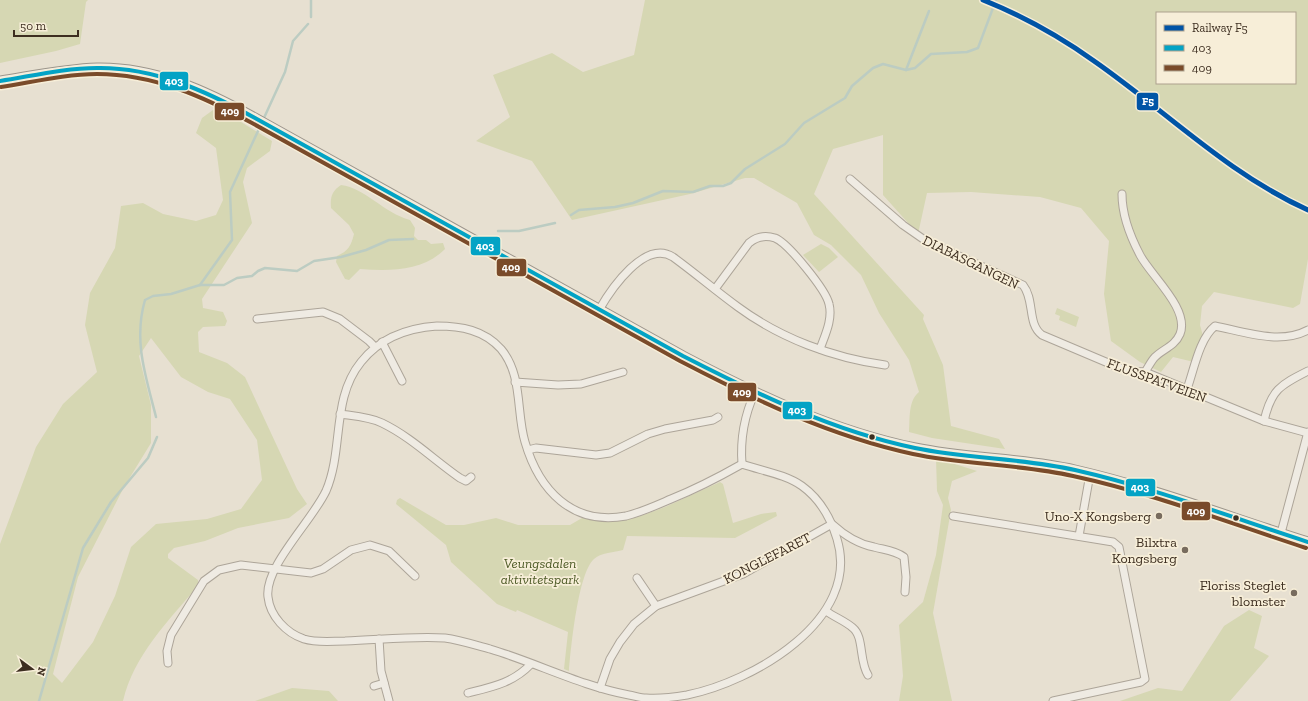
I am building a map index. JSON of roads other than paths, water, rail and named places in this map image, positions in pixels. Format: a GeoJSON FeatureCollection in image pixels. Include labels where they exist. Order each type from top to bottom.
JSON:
{"type":"FeatureCollection","features":[{"type":"Feature","properties":{"kind":"main road"},"geometry":{"type":"LineString","coordinates":[[0,81],[66,71],[106,68],[147,73],[184,84],[217,98],[249,115],[696,363],[755,392],[850,431],[927,450],[1033,462],[1090,474],[1152,491],[1308,542]]}},
{"type":"Feature","properties":{"kind":"street","name":"DIABASGANGEN"},"geometry":{"type":"LineString","coordinates":[[850,179],[903,225],[926,241],[1023,286],[1029,297],[1035,326]]}},
{"type":"Feature","properties":{"kind":"street"},"geometry":{"type":"LineString","coordinates":[[1122,194],[1122,207],[1130,236],[1153,275],[1168,293],[1177,308],[1181,321],[1180,332],[1176,340],[1155,357],[1145,372]]}},
{"type":"Feature","properties":{"kind":"street"},"geometry":{"type":"LineString","coordinates":[[715,289],[749,243],[759,237],[770,237],[780,241],[816,283],[829,304],[829,322],[820,349]]}},
{"type":"Feature","properties":{"kind":"street"},"geometry":{"type":"LineString","coordinates":[[598,310],[620,280],[641,260],[656,252],[668,253],[757,320],[789,337],[820,349],[863,362],[884,365]]}},
{"type":"Feature","properties":{"kind":"street"},"geometry":{"type":"LineString","coordinates":[[257,319],[323,312],[340,319],[375,347]]}},
{"type":"Feature","properties":{"kind":"street"},"geometry":{"type":"LineString","coordinates":[[437,326],[465,328],[481,334],[501,349],[511,367],[515,382],[524,441],[540,479],[558,500],[580,513],[604,517],[616,517],[637,513],[694,489],[742,464],[800,484],[818,502],[832,524],[839,546],[840,573],[835,591],[826,611],[797,641],[764,664],[740,678],[710,689],[684,695],[646,700],[600,688],[502,653],[453,639],[422,637],[323,641],[305,639],[292,633],[281,624],[270,607],[268,589],[274,569],[312,516],[326,491],[335,457],[340,414],[348,382],[361,361],[382,342],[403,332],[417,328],[437,326]]}},
{"type":"Feature","properties":{"kind":"street","name":"FLUSSPATVEIEN"},"geometry":{"type":"LineString","coordinates":[[1035,326],[1039,333],[1047,338],[1120,368],[1130,371],[1145,372],[1264,421],[1308,433],[1280,533]]}},
{"type":"Feature","properties":{"kind":"street"},"geometry":{"type":"LineString","coordinates":[[1187,390],[1205,340],[1209,331],[1215,326],[1268,337],[1297,336],[1308,330]]}},
{"type":"Feature","properties":{"kind":"street"},"geometry":{"type":"LineString","coordinates":[[382,342],[402,380]]}},
{"type":"Feature","properties":{"kind":"street"},"geometry":{"type":"LineString","coordinates":[[1264,421],[1268,403],[1275,392],[1286,382],[1308,371]]}},
{"type":"Feature","properties":{"kind":"street"},"geometry":{"type":"LineString","coordinates":[[515,382],[558,385],[581,384],[623,372]]}},
{"type":"Feature","properties":{"kind":"street"},"geometry":{"type":"LineString","coordinates":[[742,464],[741,450],[744,420],[755,392]]}},
{"type":"Feature","properties":{"kind":"street"},"geometry":{"type":"LineString","coordinates":[[340,414],[358,416],[382,422],[408,438],[460,478],[466,481],[471,478]]}},
{"type":"Feature","properties":{"kind":"street"},"geometry":{"type":"LineString","coordinates":[[528,450],[536,448],[596,455],[610,453],[654,432],[703,422],[718,417]]}},
{"type":"Feature","properties":{"kind":"street"},"geometry":{"type":"LineString","coordinates":[[1079,536],[1090,474]]}},
{"type":"Feature","properties":{"kind":"street"},"geometry":{"type":"LineString","coordinates":[[953,516],[1113,542],[1119,547],[1145,679],[1141,682],[1053,701]]}},
{"type":"Feature","properties":{"kind":"street"},"geometry":{"type":"LineString","coordinates":[[832,524],[852,540],[873,547],[895,551],[904,556],[906,577],[905,592]]}},
{"type":"Feature","properties":{"kind":"street","name":"KONGLEFARET"},"geometry":{"type":"LineString","coordinates":[[600,688],[610,659],[620,642],[634,624],[656,606],[743,574],[832,524]]}},
{"type":"Feature","properties":{"kind":"street"},"geometry":{"type":"LineString","coordinates":[[168,663],[167,651],[170,635],[204,581],[219,570],[241,565],[298,573],[311,573],[323,570],[351,550],[370,546],[389,550],[415,576]]}},
{"type":"Feature","properties":{"kind":"street"},"geometry":{"type":"LineString","coordinates":[[637,578],[656,606]]}},
{"type":"Feature","properties":{"kind":"street"},"geometry":{"type":"LineString","coordinates":[[826,611],[853,628],[859,636],[863,667],[868,675]]}},
{"type":"Feature","properties":{"kind":"street"},"geometry":{"type":"LineString","coordinates":[[379,639],[381,671],[389,701]]}},
{"type":"Feature","properties":{"kind":"street"},"geometry":{"type":"LineString","coordinates":[[468,693],[501,684],[516,678],[530,664]]}},
{"type":"Feature","properties":{"kind":"street"},"geometry":{"type":"LineString","coordinates":[[374,686],[384,683]]}},
{"type":"Feature","properties":{"kind":"waterway"},"geometry":{"type":"LineString","coordinates":[[311,0],[311,17]]}},
{"type":"Feature","properties":{"kind":"waterway"},"geometry":{"type":"LineString","coordinates":[[571,215],[579,210],[615,207],[633,203],[663,191],[693,192],[710,186],[723,186],[731,183],[745,169],[785,144],[804,123],[845,98],[852,86],[873,68],[883,64],[906,70],[915,68],[931,54],[967,52],[978,48],[996,0]]}},
{"type":"Feature","properties":{"kind":"waterway"},"geometry":{"type":"LineString","coordinates":[[906,70],[929,11]]}},
{"type":"Feature","properties":{"kind":"waterway"},"geometry":{"type":"LineString","coordinates":[[200,285],[232,240],[230,192],[285,72],[293,41],[308,24]]}},
{"type":"Feature","properties":{"kind":"waterway"},"geometry":{"type":"LineString","coordinates":[[498,231],[519,231],[555,223]]}},
{"type":"Feature","properties":{"kind":"waterway"},"geometry":{"type":"LineString","coordinates":[[156,417],[142,359],[140,330],[145,300],[153,296],[171,294],[200,285],[224,285],[237,278],[252,276],[265,268],[297,271],[314,261],[341,257],[366,250],[389,240],[413,239]]}},
{"type":"Feature","properties":{"kind":"waterway"},"geometry":{"type":"LineString","coordinates":[[39,701],[83,548],[111,502],[148,458],[157,437]]}},
{"type":"Feature","properties":{"kind":"rail line","name":"F5"},"geometry":{"type":"LineString","coordinates":[[983,0],[1040,27],[1068,43],[1121,80],[1198,141],[1251,179],[1308,210]]}},
{"type":"Feature","properties":{"kind":"place","name":"Uno-X Kongsberg"},"geometry":{"type":"Point","coordinates":[1159,516]}},
{"type":"Feature","properties":{"kind":"place","name":"Bilxtra Kongsberg"},"geometry":{"type":"Point","coordinates":[1185,550]}},
{"type":"Feature","properties":{"kind":"place","name":"Floriss Steglet blomster"},"geometry":{"type":"Point","coordinates":[1294,593]}},
{"type":"Feature","properties":{"kind":"park label","name":"Veungsdalen aktivitetspark"},"geometry":{"type":"Point","coordinates":[540,572]}}]}
